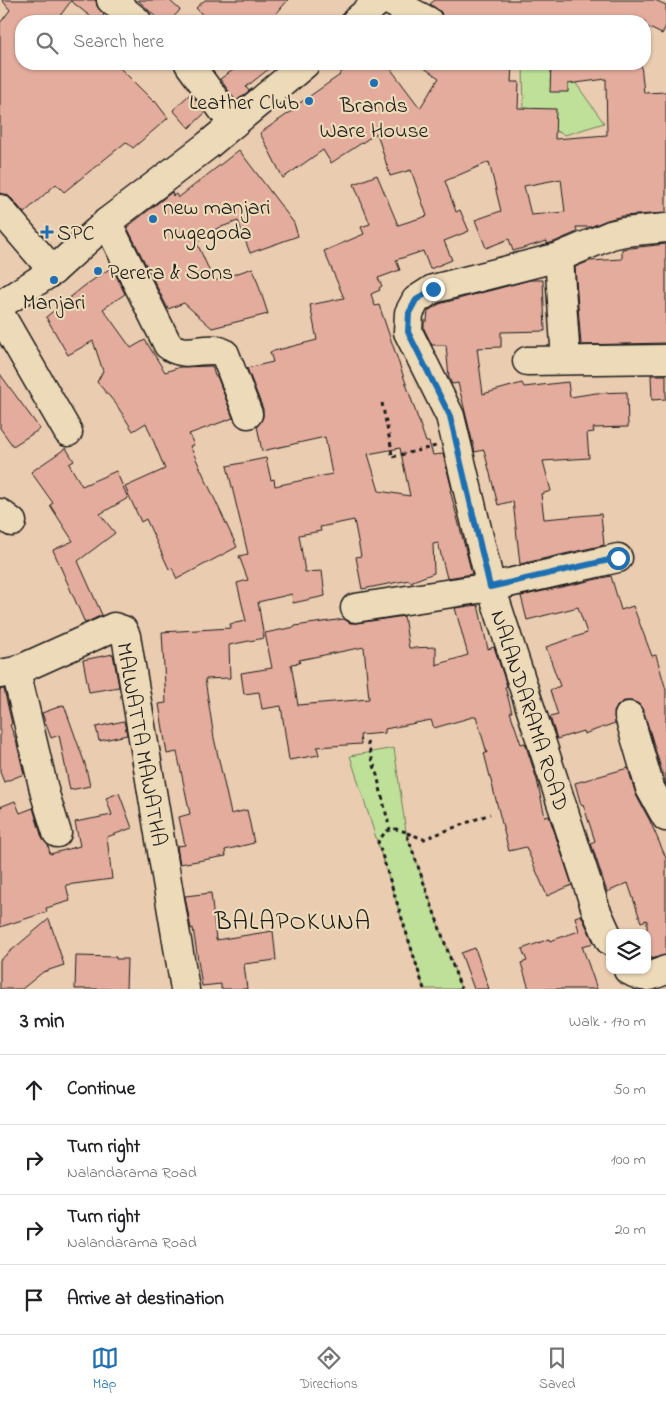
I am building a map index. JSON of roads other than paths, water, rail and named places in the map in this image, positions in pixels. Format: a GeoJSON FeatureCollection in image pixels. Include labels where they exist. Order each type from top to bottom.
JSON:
{"type":"FeatureCollection","features":[{"type":"Feature","properties":{"kind":"street"},"geometry":{"type":"LineString","coordinates":[[111,0],[130,15]]}},
{"type":"Feature","properties":{"kind":"street"},"geometry":{"type":"LineString","coordinates":[[363,15],[380,0]]}},
{"type":"Feature","properties":{"kind":"street"},"geometry":{"type":"LineString","coordinates":[[388,0],[417,15]]}},
{"type":"Feature","properties":{"kind":"street"},"geometry":{"type":"LineString","coordinates":[[193,70],[233,124]]}},
{"type":"Feature","properties":{"kind":"street"},"geometry":{"type":"LineString","coordinates":[[0,305],[53,271],[107,222],[208,145],[298,70]]}},
{"type":"Feature","properties":{"kind":"street"},"geometry":{"type":"LineString","coordinates":[[0,209],[53,271]]}},
{"type":"Feature","properties":{"kind":"street"},"geometry":{"type":"LineString","coordinates":[[107,222],[168,345],[183,353],[217,350],[225,354],[248,414]]}},
{"type":"Feature","properties":{"kind":"street","name":"NALANDARAMA ROAD"},"geometry":{"type":"LineString","coordinates":[[606,932],[596,910],[490,587],[450,416],[408,332],[409,313],[416,300],[433,289],[559,257],[612,235],[666,228]]}},
{"type":"Feature","properties":{"kind":"street"},"geometry":{"type":"LineString","coordinates":[[559,257],[566,360]]}},
{"type":"Feature","properties":{"kind":"street"},"geometry":{"type":"LineString","coordinates":[[0,314],[68,432]]}},
{"type":"Feature","properties":{"kind":"street"},"geometry":{"type":"LineString","coordinates":[[527,361],[666,359]]}},
{"type":"Feature","properties":{"kind":"street"},"geometry":{"type":"LineString","coordinates":[[355,608],[490,587],[618,558]]}},
{"type":"Feature","properties":{"kind":"street","name":"MALWATTA MAWATHA"},"geometry":{"type":"LineString","coordinates":[[8,672],[114,627],[123,630],[126,636],[185,989]]}},
{"type":"Feature","properties":{"kind":"street"},"geometry":{"type":"LineString","coordinates":[[8,672],[57,833]]}},
{"type":"Feature","properties":{"kind":"street"},"geometry":{"type":"LineString","coordinates":[[629,716],[650,788],[666,817]]}},
{"type":"Feature","properties":{"kind":"street"},"geometry":{"type":"LineString","coordinates":[[635,974],[641,977],[651,976],[666,970]]}},
{"type":"Feature","properties":{"kind":"place","name":"Brands Ware House"},"geometry":{"type":"Point","coordinates":[374,83]}},
{"type":"Feature","properties":{"kind":"place","name":"Leather Club"},"geometry":{"type":"Point","coordinates":[309,101]}},
{"type":"Feature","properties":{"kind":"place","name":"new manjari nugegoda"},"geometry":{"type":"Point","coordinates":[153,219]}},
{"type":"Feature","properties":{"kind":"place","name":"SPC"},"geometry":{"type":"Point","coordinates":[47,232]}},
{"type":"Feature","properties":{"kind":"place","name":"Perera & Sons"},"geometry":{"type":"Point","coordinates":[98,271]}},
{"type":"Feature","properties":{"kind":"place","name":"Manjari"},"geometry":{"type":"Point","coordinates":[54,280]}},
{"type":"Feature","properties":{"kind":"district","name":"BALAPOKUNA"},"geometry":{"type":"Point","coordinates":[293,920]}}]}
